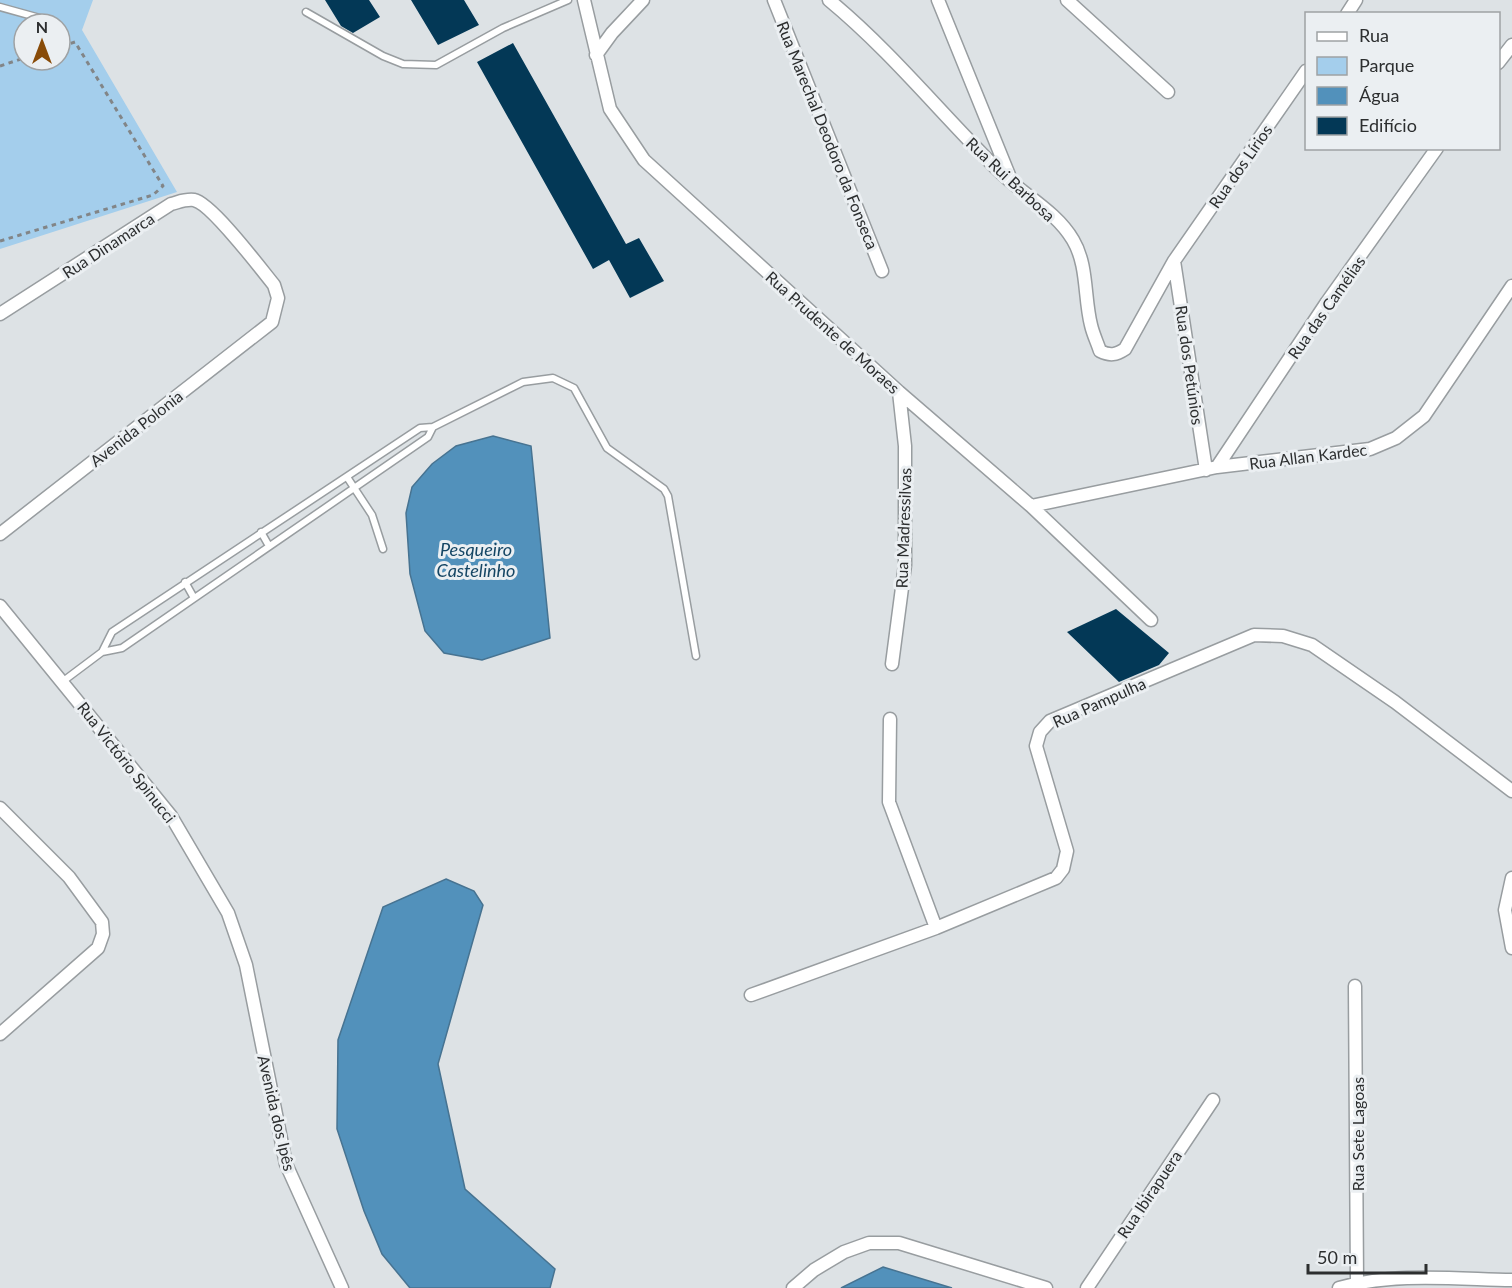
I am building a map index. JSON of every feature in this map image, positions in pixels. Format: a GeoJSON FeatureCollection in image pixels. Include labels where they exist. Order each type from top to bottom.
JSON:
{"type":"FeatureCollection","features":[{"type":"Feature","properties":{"kind":"street","name":"Rua Prudente de Moraes"},"geometry":{"type":"LineString","coordinates":[[584,0],[610,109],[644,160],[899,392],[1031,506],[1151,620]]}},
{"type":"Feature","properties":{"kind":"street"},"geometry":{"type":"LineString","coordinates":[[596,55],[612,33],[643,0]]}},
{"type":"Feature","properties":{"kind":"street","name":"Rua Marechal Deodoro da Fonseca"},"geometry":{"type":"LineString","coordinates":[[774,0],[882,271]]}},
{"type":"Feature","properties":{"kind":"street","name":"Rua Rui Barbosa"},"geometry":{"type":"LineString","coordinates":[[829,0],[873,37],[1013,184],[1040,203],[1072,239],[1079,253],[1091,325],[1100,351],[1117,355],[1125,349],[1174,261]]}},
{"type":"Feature","properties":{"kind":"street"},"geometry":{"type":"LineString","coordinates":[[938,0],[1013,184]]}},
{"type":"Feature","properties":{"kind":"street"},"geometry":{"type":"LineString","coordinates":[[1067,0],[1168,92]]}},
{"type":"Feature","properties":{"kind":"street"},"geometry":{"type":"LineString","coordinates":[[1500,60],[1512,45]]}},
{"type":"Feature","properties":{"kind":"street","name":"Rua dos Lírios"},"geometry":{"type":"LineString","coordinates":[[1174,261],[1305,72]]}},
{"type":"Feature","properties":{"kind":"street","name":"Rua das Camélias"},"geometry":{"type":"LineString","coordinates":[[1212,468],[1436,150]]}},
{"type":"Feature","properties":{"kind":"street","name":"Rua Dinamarca"},"geometry":{"type":"LineString","coordinates":[[0,314],[171,204],[184,200],[196,200],[218,218],[274,285],[278,298],[272,322]]}},
{"type":"Feature","properties":{"kind":"street","name":"Rua dos Petúnios"},"geometry":{"type":"LineString","coordinates":[[1174,261],[1212,468]]}},
{"type":"Feature","properties":{"kind":"street","name":"Rua Allan Kardec"},"geometry":{"type":"LineString","coordinates":[[1031,506],[1212,468],[1370,449],[1396,438],[1424,416],[1512,286]]}},
{"type":"Feature","properties":{"kind":"street","name":"Avenida Polonia"},"geometry":{"type":"LineString","coordinates":[[0,534],[272,322]]}},
{"type":"Feature","properties":{"kind":"street","name":"Rua Madressilvas"},"geometry":{"type":"LineString","coordinates":[[892,664],[905,565],[905,456],[899,392]]}},
{"type":"Feature","properties":{"kind":"street","name":"Rua Victório Spinucci"},"geometry":{"type":"LineString","coordinates":[[0,606],[171,816],[228,913],[246,965]]}},
{"type":"Feature","properties":{"kind":"street","name":"Rua Pampulha"},"geometry":{"type":"LineString","coordinates":[[751,995],[936,928],[1056,878],[1063,869],[1067,851],[1036,746],[1040,732],[1050,721],[1254,635],[1283,636],[1312,645],[1395,702],[1512,791]]}},
{"type":"Feature","properties":{"kind":"street"},"geometry":{"type":"LineString","coordinates":[[890,719],[889,802],[896,827],[936,928]]}},
{"type":"Feature","properties":{"kind":"street"},"geometry":{"type":"LineString","coordinates":[[0,808],[5,823],[69,877],[102,922],[103,934],[98,948],[0,1034]]}},
{"type":"Feature","properties":{"kind":"street"},"geometry":{"type":"LineString","coordinates":[[1512,879],[1505,910],[1512,948]]}},
{"type":"Feature","properties":{"kind":"street","name":"Avenida dos Ipês"},"geometry":{"type":"LineString","coordinates":[[246,965],[286,1164],[342,1288]]}},
{"type":"Feature","properties":{"kind":"street","name":"Rua Sete Lagoas"},"geometry":{"type":"LineString","coordinates":[[1355,986],[1357,1282]]}},
{"type":"Feature","properties":{"kind":"street","name":"Rua Ibirapuera"},"geometry":{"type":"LineString","coordinates":[[1087,1288],[1213,1100]]}},
{"type":"Feature","properties":{"kind":"street"},"geometry":{"type":"LineString","coordinates":[[793,1288],[814,1270],[844,1252],[868,1243],[899,1243],[1046,1288]]}},
{"type":"Feature","properties":{"kind":"street"},"geometry":{"type":"LineString","coordinates":[[1339,1288],[1357,1282],[1420,1279],[1512,1280]]}},
{"type":"Feature","properties":{"kind":"lane"},"geometry":{"type":"LineString","coordinates":[[306,12],[382,56],[403,64],[436,65],[503,28],[568,0]]}},
{"type":"Feature","properties":{"kind":"lane"},"geometry":{"type":"LineString","coordinates":[[0,7],[18,12]]}},
{"type":"Feature","properties":{"kind":"lane"},"geometry":{"type":"LineString","coordinates":[[102,652],[112,632],[420,428],[433,427],[522,382],[554,378],[574,388],[607,448],[664,489],[668,496],[696,656]]}},
{"type":"Feature","properties":{"kind":"lane"},"geometry":{"type":"LineString","coordinates":[[62,682],[102,652],[122,648],[428,437],[433,427]]}},
{"type":"Feature","properties":{"kind":"lane"},"geometry":{"type":"LineString","coordinates":[[347,477],[356,487],[372,515],[383,549]]}},
{"type":"Feature","properties":{"kind":"lane"},"geometry":{"type":"LineString","coordinates":[[261,532],[269,546]]}},
{"type":"Feature","properties":{"kind":"lane"},"geometry":{"type":"LineString","coordinates":[[185,582],[194,598]]}},
{"type":"Feature","properties":{"kind":"path"},"geometry":{"type":"LineString","coordinates":[[0,241],[153,195],[163,186],[75,42],[72,43]]}},
{"type":"Feature","properties":{"kind":"green space"},"geometry":{"type":"Polygon","coordinates":[[[0,0],[93,0],[82,30],[177,192],[0,249],[0,0]]]}},
{"type":"Feature","properties":{"kind":"water","name":"Pesqueiro Castelinho"},"geometry":{"type":"Polygon","coordinates":[[[493,436],[531,446],[550,638],[482,660],[444,653],[425,631],[410,574],[406,513],[412,487],[432,464],[456,446],[493,436]]]}},
{"type":"Feature","properties":{"kind":"water"},"geometry":{"type":"Polygon","coordinates":[[[446,879],[474,891],[483,905],[438,1064],[465,1189],[555,1269],[550,1288],[410,1288],[382,1254],[364,1211],[337,1129],[338,1040],[383,907],[446,879]]]}},
{"type":"Feature","properties":{"kind":"water"},"geometry":{"type":"Polygon","coordinates":[[[883,1267],[952,1288],[841,1288],[883,1267]]]}},
{"type":"Feature","properties":{"kind":"building"},"geometry":{"type":"Polygon","coordinates":[[[325,0],[369,0],[380,17],[353,33],[341,26],[325,0]]]}},
{"type":"Feature","properties":{"kind":"building"},"geometry":{"type":"Polygon","coordinates":[[[411,0],[464,0],[479,25],[438,45],[411,0]]]}},
{"type":"Feature","properties":{"kind":"building"},"geometry":{"type":"Polygon","coordinates":[[[513,43],[626,244],[639,238],[664,281],[630,298],[609,260],[593,269],[477,62],[513,43]]]}},
{"type":"Feature","properties":{"kind":"building"},"geometry":{"type":"Polygon","coordinates":[[[1116,609],[1169,653],[1159,665],[1119,682],[1067,632],[1116,609]]]}}]}
